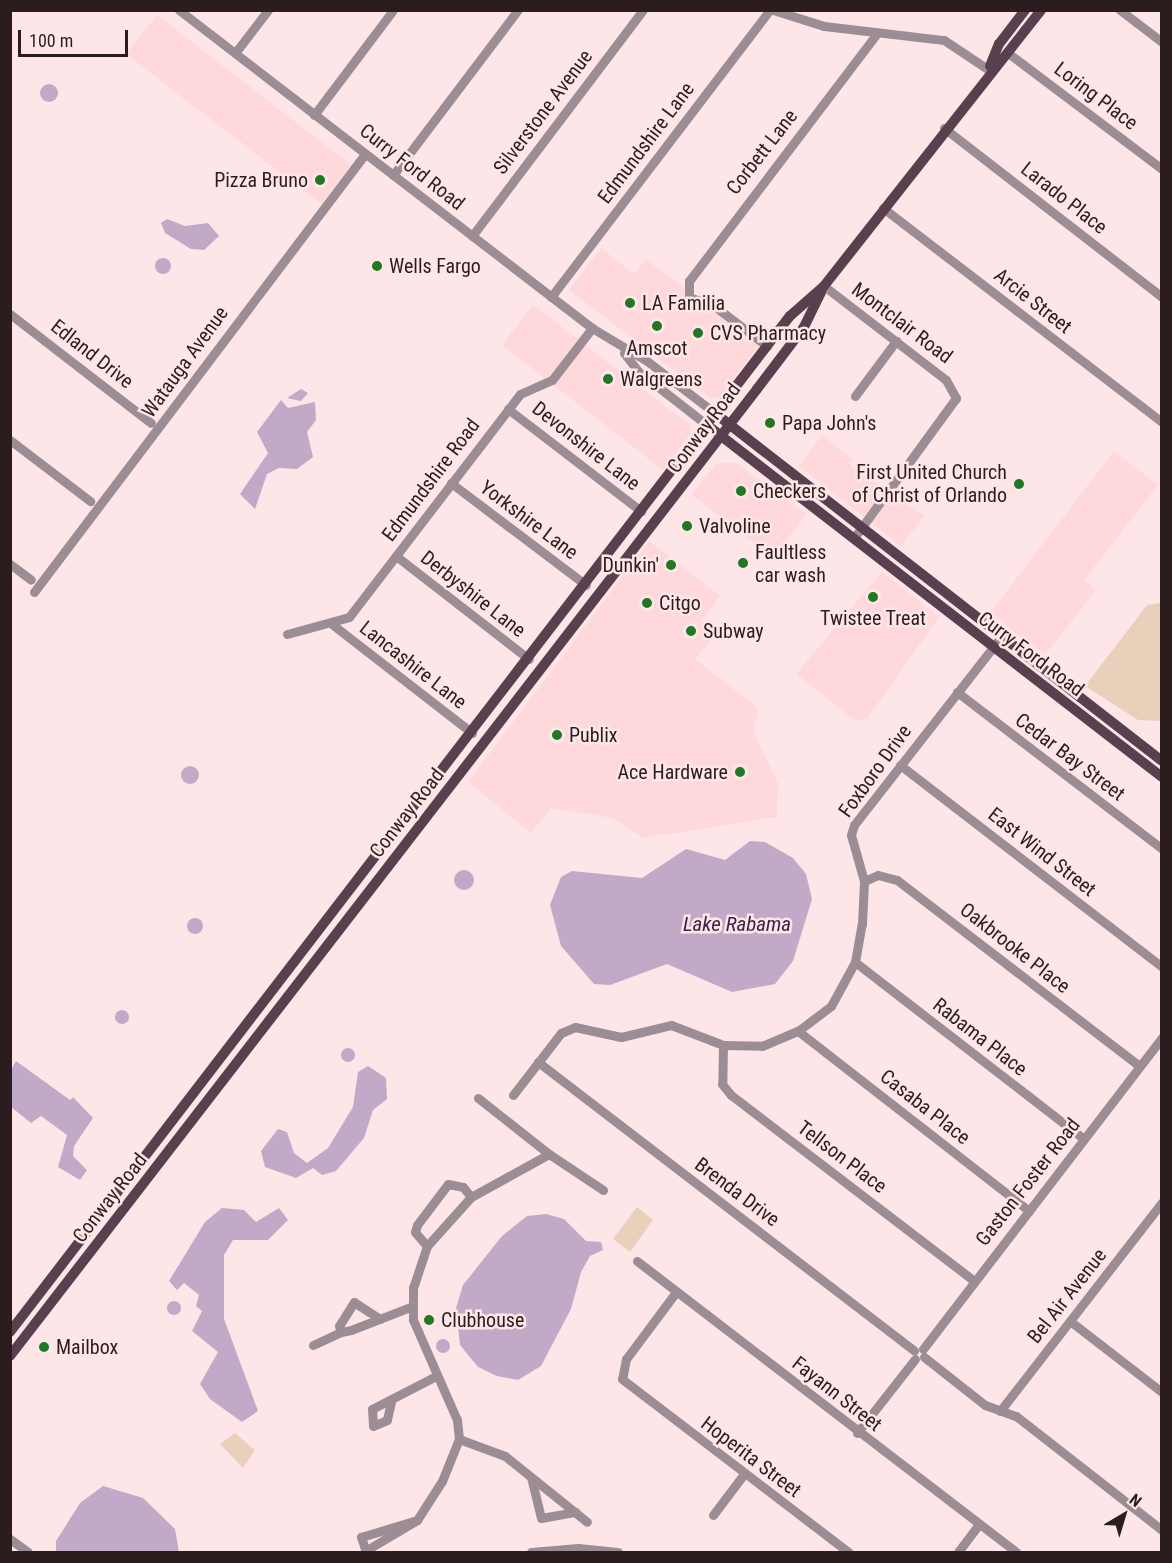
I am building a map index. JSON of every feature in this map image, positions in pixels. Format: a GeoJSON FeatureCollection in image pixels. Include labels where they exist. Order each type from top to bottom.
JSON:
{"type":"FeatureCollection","features":[{"type":"Feature","properties":{"kind":"main road","name":"Conway Road"},"geometry":{"type":"LineString","coordinates":[[989,70],[999,44],[1025,10]]}},
{"type":"Feature","properties":{"kind":"main road","name":"Conway Road"},"geometry":{"type":"LineString","coordinates":[[10,1332],[438,778],[767,346],[824,286],[989,70],[1008,53],[1041,10]]}},
{"type":"Feature","properties":{"kind":"main road","name":"Conway Road"},"geometry":{"type":"LineString","coordinates":[[10,1356],[804,327],[824,286]]}},
{"type":"Feature","properties":{"kind":"main road","name":"Curry Ford Road"},"geometry":{"type":"LineString","coordinates":[[716,414],[1161,761]]}},
{"type":"Feature","properties":{"kind":"main road","name":"Curry Ford Road"},"geometry":{"type":"LineString","coordinates":[[707,425],[1161,777]]}},
{"type":"Feature","properties":{"kind":"main road"},"geometry":{"type":"LineString","coordinates":[[542,667],[544,648],[560,619]]}},
{"type":"Feature","properties":{"kind":"main road"},"geometry":{"type":"LineString","coordinates":[[521,693],[529,659]]}},
{"type":"Feature","properties":{"kind":"main road"},"geometry":{"type":"LineString","coordinates":[[420,825],[438,778]]}},
{"type":"Feature","properties":{"kind":"main road"},"geometry":{"type":"LineString","coordinates":[[168,1153],[184,1108]]}},
{"type":"Feature","properties":{"kind":"street","name":"Curry Ford Road"},"geometry":{"type":"LineString","coordinates":[[179,10],[592,328],[623,351],[647,361],[716,414]]}},
{"type":"Feature","properties":{"kind":"street"},"geometry":{"type":"LineString","coordinates":[[235,53],[268,10]]}},
{"type":"Feature","properties":{"kind":"street"},"geometry":{"type":"LineString","coordinates":[[314,115],[393,10]]}},
{"type":"Feature","properties":{"kind":"street"},"geometry":{"type":"LineString","coordinates":[[393,175],[518,10]]}},
{"type":"Feature","properties":{"kind":"street","name":"Silverstone Avenue"},"geometry":{"type":"LineString","coordinates":[[472,236],[644,10]]}},
{"type":"Feature","properties":{"kind":"street"},"geometry":{"type":"LineString","coordinates":[[772,10],[876,35],[944,40],[989,70]]}},
{"type":"Feature","properties":{"kind":"street","name":"Edmundshire Lane"},"geometry":{"type":"LineString","coordinates":[[551,297],[772,10]]}},
{"type":"Feature","properties":{"kind":"street"},"geometry":{"type":"LineString","coordinates":[[1120,10],[1161,42]]}},
{"type":"Feature","properties":{"kind":"street","name":"Corbett Lane"},"geometry":{"type":"LineString","coordinates":[[767,346],[713,305],[688,297],[689,281],[876,35]]}},
{"type":"Feature","properties":{"kind":"street","name":"Loring Place"},"geometry":{"type":"LineString","coordinates":[[1008,53],[1161,169]]}},
{"type":"Feature","properties":{"kind":"street","name":"Larado Place"},"geometry":{"type":"LineString","coordinates":[[944,128],[1161,297]]}},
{"type":"Feature","properties":{"kind":"street","name":"Watauga Avenue"},"geometry":{"type":"LineString","coordinates":[[34,592],[365,154]]}},
{"type":"Feature","properties":{"kind":"street","name":"Arcie Street"},"geometry":{"type":"LineString","coordinates":[[883,208],[1161,422]]}},
{"type":"Feature","properties":{"kind":"street","name":"Montclair Road"},"geometry":{"type":"LineString","coordinates":[[824,286],[946,380],[956,398],[854,538]]}},
{"type":"Feature","properties":{"kind":"street","name":"Edland Drive"},"geometry":{"type":"LineString","coordinates":[[10,314],[151,423]]}},
{"type":"Feature","properties":{"kind":"street","name":"Edmundshire Road"},"geometry":{"type":"LineString","coordinates":[[287,634],[333,625],[349,616],[508,408],[520,394],[552,380],[592,328]]}},
{"type":"Feature","properties":{"kind":"street"},"geometry":{"type":"LineString","coordinates":[[855,396],[896,341]]}},
{"type":"Feature","properties":{"kind":"street","name":"Curry Ford Road"},"geometry":{"type":"LineString","coordinates":[[623,351],[639,372],[707,425]]}},
{"type":"Feature","properties":{"kind":"street","name":"Devonshire Lane"},"geometry":{"type":"LineString","coordinates":[[508,408],[641,511]]}},
{"type":"Feature","properties":{"kind":"street"},"geometry":{"type":"LineString","coordinates":[[10,440],[90,501]]}},
{"type":"Feature","properties":{"kind":"street","name":"Yorkshire Lane"},"geometry":{"type":"LineString","coordinates":[[452,483],[586,585]]}},
{"type":"Feature","properties":{"kind":"street"},"geometry":{"type":"LineString","coordinates":[[880,559],[888,549]]}},
{"type":"Feature","properties":{"kind":"street","name":"Derbyshire Lane"},"geometry":{"type":"LineString","coordinates":[[396,556],[529,659]]}},
{"type":"Feature","properties":{"kind":"street"},"geometry":{"type":"LineString","coordinates":[[10,564],[31,580]]}},
{"type":"Feature","properties":{"kind":"street","name":"Lancashire Lane"},"geometry":{"type":"LineString","coordinates":[[333,625],[472,733]]}},
{"type":"Feature","properties":{"kind":"street"},"geometry":{"type":"LineString","coordinates":[[979,637],[987,627]]}},
{"type":"Feature","properties":{"kind":"street","name":"Foxboro Drive"},"geometry":{"type":"LineString","coordinates":[[513,1095],[561,1033],[574,1027],[621,1037],[671,1025],[723,1045],[762,1046],[798,1031],[831,1006],[855,962],[864,881],[851,835],[900,765],[1001,638]]}},
{"type":"Feature","properties":{"kind":"street","name":"Cedar Bay Street"},"geometry":{"type":"LineString","coordinates":[[957,693],[1161,849]]}},
{"type":"Feature","properties":{"kind":"street","name":"East Wind Street"},"geometry":{"type":"LineString","coordinates":[[900,765],[1161,967]]}},
{"type":"Feature","properties":{"kind":"street","name":"Oakbrooke Place"},"geometry":{"type":"LineString","coordinates":[[864,881],[878,875],[897,880],[1139,1066]]}},
{"type":"Feature","properties":{"kind":"street"},"geometry":{"type":"LineString","coordinates":[[341,903],[354,911]]}},
{"type":"Feature","properties":{"kind":"street","name":"Rabama Place"},"geometry":{"type":"LineString","coordinates":[[855,962],[1084,1139]]}},
{"type":"Feature","properties":{"kind":"street","name":"Casaba Place"},"geometry":{"type":"LineString","coordinates":[[798,1031],[1029,1210]]}},
{"type":"Feature","properties":{"kind":"street","name":"Gaston Foster Road"},"geometry":{"type":"LineString","coordinates":[[857,1432],[1161,1037]]}},
{"type":"Feature","properties":{"kind":"street","name":"Tellson Place"},"geometry":{"type":"LineString","coordinates":[[723,1045],[722,1084],[731,1095],[974,1281]]}},
{"type":"Feature","properties":{"kind":"street","name":"Brenda Drive"},"geometry":{"type":"LineString","coordinates":[[538,1062],[919,1354],[1000,1411],[1017,1416],[1161,1530]]}},
{"type":"Feature","properties":{"kind":"street"},"geometry":{"type":"LineString","coordinates":[[478,1098],[549,1154],[603,1190]]}},
{"type":"Feature","properties":{"kind":"street"},"geometry":{"type":"LineString","coordinates":[[417,1521],[361,1537],[366,1552],[380,1549],[417,1521],[442,1481],[459,1439],[457,1420],[419,1343],[413,1306],[427,1246],[471,1197],[549,1154]]}},
{"type":"Feature","properties":{"kind":"street"},"geometry":{"type":"LineString","coordinates":[[427,1246],[415,1232],[417,1225],[448,1184],[463,1187],[471,1197]]}},
{"type":"Feature","properties":{"kind":"street","name":"Bel Air Avenue"},"geometry":{"type":"LineString","coordinates":[[1000,1411],[1161,1202]]}},
{"type":"Feature","properties":{"kind":"street","name":"Fayann Street"},"geometry":{"type":"LineString","coordinates":[[637,1262],[1016,1552]]}},
{"type":"Feature","properties":{"kind":"street"},"geometry":{"type":"LineString","coordinates":[[60,1268],[68,1282]]}},
{"type":"Feature","properties":{"kind":"street","name":"Hoperita Street"},"geometry":{"type":"LineString","coordinates":[[676,1292],[621,1368],[632,1389],[848,1552]]}},
{"type":"Feature","properties":{"kind":"street"},"geometry":{"type":"LineString","coordinates":[[341,1332],[339,1326],[354,1302],[380,1318]]}},
{"type":"Feature","properties":{"kind":"street"},"geometry":{"type":"LineString","coordinates":[[313,1345],[341,1332],[413,1306]]}},
{"type":"Feature","properties":{"kind":"street"},"geometry":{"type":"LineString","coordinates":[[1070,1321],[1160,1388]]}},
{"type":"Feature","properties":{"kind":"street"},"geometry":{"type":"LineString","coordinates":[[391,1402],[436,1376]]}},
{"type":"Feature","properties":{"kind":"street"},"geometry":{"type":"LineString","coordinates":[[459,1439],[489,1446],[587,1522]]}},
{"type":"Feature","properties":{"kind":"street"},"geometry":{"type":"LineString","coordinates":[[713,1515],[744,1474]]}},
{"type":"Feature","properties":{"kind":"street"},"geometry":{"type":"LineString","coordinates":[[531,1477],[541,1518],[575,1512]]}},
{"type":"Feature","properties":{"kind":"street"},"geometry":{"type":"LineString","coordinates":[[958,1552],[979,1524]]}},
{"type":"Feature","properties":{"kind":"street"},"geometry":{"type":"LineString","coordinates":[[373,1532],[380,1549]]}},
{"type":"Feature","properties":{"kind":"street"},"geometry":{"type":"LineString","coordinates":[[10,1539],[28,1552]]}},
{"type":"Feature","properties":{"kind":"street"},"geometry":{"type":"LineString","coordinates":[[531,1552],[578,1548],[618,1552]]}},
{"type":"Feature","properties":{"kind":"shaded area"},"geometry":{"type":"Polygon","coordinates":[[[157,15],[351,165],[321,204],[126,54],[157,15]]]}},
{"type":"Feature","properties":{"kind":"shaded area"},"geometry":{"type":"Polygon","coordinates":[[[601,248],[634,274],[646,259],[759,345],[720,397],[710,398],[569,290],[601,248]]]}},
{"type":"Feature","properties":{"kind":"shaded area"},"geometry":{"type":"Polygon","coordinates":[[[533,305],[690,425],[691,433],[663,470],[502,345],[533,305]]]}},
{"type":"Feature","properties":{"kind":"shaded area"},"geometry":{"type":"Polygon","coordinates":[[[822,435],[853,460],[850,465],[924,516],[901,546],[799,466],[822,435]]]}},
{"type":"Feature","properties":{"kind":"shaded area"},"geometry":{"type":"Polygon","coordinates":[[[1114,451],[1158,485],[1084,580],[1096,590],[1045,655],[990,613],[1114,451]]]}},
{"type":"Feature","properties":{"kind":"shaded area"},"geometry":{"type":"Polygon","coordinates":[[[717,463],[736,463],[806,514],[773,558],[691,494],[717,463]]]}},
{"type":"Feature","properties":{"kind":"shaded area"},"geometry":{"type":"Polygon","coordinates":[[[649,541],[720,596],[701,621],[716,634],[695,659],[759,709],[753,731],[778,784],[777,817],[643,838],[613,818],[551,808],[531,833],[468,782],[649,541]]]}},
{"type":"Feature","properties":{"kind":"shaded area"},"geometry":{"type":"Polygon","coordinates":[[[882,572],[939,617],[867,719],[856,721],[796,674],[882,572]]]}},
{"type":"Feature","properties":{"kind":"shaded area"},"geometry":{"type":"Polygon","coordinates":[[[1161,603],[1161,721],[1138,720],[1085,686],[1147,605],[1161,603]]]}},
{"type":"Feature","properties":{"kind":"shaded area"},"geometry":{"type":"Polygon","coordinates":[[[637,1207],[653,1220],[630,1252],[613,1239],[637,1207]]]}},
{"type":"Feature","properties":{"kind":"shaded area"},"geometry":{"type":"Polygon","coordinates":[[[235,1433],[255,1450],[243,1468],[220,1444],[235,1433]]]}},
{"type":"Feature","properties":{"kind":"water"},"geometry":{"type":"Polygon","coordinates":[[[49,84],[55,87],[58,93],[55,99],[49,102],[43,99],[40,93],[43,87],[49,84]]]}},
{"type":"Feature","properties":{"kind":"water"},"geometry":{"type":"Polygon","coordinates":[[[167,219],[185,226],[208,223],[219,236],[204,250],[191,249],[165,233],[161,223],[167,219]]]}},
{"type":"Feature","properties":{"kind":"water"},"geometry":{"type":"Polygon","coordinates":[[[160,258],[166,258],[171,266],[169,272],[160,274],[155,269],[155,263],[160,258]]]}},
{"type":"Feature","properties":{"kind":"water"},"geometry":{"type":"Polygon","coordinates":[[[301,389],[308,393],[301,401],[287,398],[301,389]]]}},
{"type":"Feature","properties":{"kind":"water"},"geometry":{"type":"Polygon","coordinates":[[[281,400],[288,408],[315,402],[316,420],[307,432],[313,457],[297,469],[279,468],[267,474],[255,509],[240,494],[268,453],[257,432],[281,400]]]}},
{"type":"Feature","properties":{"kind":"water"},"geometry":{"type":"Polygon","coordinates":[[[186,766],[194,766],[199,771],[197,782],[186,784],[181,779],[181,771],[186,766]]]}},
{"type":"Feature","properties":{"kind":"water","name":"Lake Rabama"},"geometry":{"type":"Polygon","coordinates":[[[750,841],[765,842],[793,858],[806,874],[812,899],[793,961],[775,984],[732,992],[667,964],[610,985],[594,984],[561,946],[550,905],[561,877],[572,871],[642,878],[686,849],[725,860],[750,841]]]}},
{"type":"Feature","properties":{"kind":"water"},"geometry":{"type":"Polygon","coordinates":[[[464,870],[471,873],[474,880],[471,887],[464,890],[457,887],[454,880],[457,873],[464,870]]]}},
{"type":"Feature","properties":{"kind":"water"},"geometry":{"type":"Polygon","coordinates":[[[195,918],[203,926],[195,934],[187,926],[195,918]]]}},
{"type":"Feature","properties":{"kind":"water"},"geometry":{"type":"Polygon","coordinates":[[[122,1010],[127,1012],[129,1017],[127,1022],[122,1024],[117,1022],[115,1017],[117,1012],[122,1010]]]}},
{"type":"Feature","properties":{"kind":"water"},"geometry":{"type":"Polygon","coordinates":[[[348,1048],[353,1050],[355,1055],[353,1060],[348,1062],[343,1060],[341,1055],[343,1050],[348,1048]]]}},
{"type":"Feature","properties":{"kind":"water"},"geometry":{"type":"Polygon","coordinates":[[[16,1061],[70,1100],[73,1097],[93,1118],[74,1146],[73,1156],[87,1170],[80,1180],[58,1167],[67,1135],[41,1116],[31,1123],[11,1107],[11,1070],[16,1061]]]}},
{"type":"Feature","properties":{"kind":"water"},"geometry":{"type":"Polygon","coordinates":[[[368,1066],[386,1078],[387,1099],[373,1110],[364,1138],[336,1171],[322,1175],[313,1168],[296,1178],[265,1167],[261,1151],[278,1129],[287,1132],[294,1153],[307,1163],[328,1148],[353,1107],[358,1072],[368,1066]]]}},
{"type":"Feature","properties":{"kind":"water"},"geometry":{"type":"Polygon","coordinates":[[[222,1208],[244,1210],[256,1222],[279,1208],[288,1220],[268,1240],[233,1240],[224,1255],[224,1319],[258,1411],[242,1422],[210,1399],[200,1384],[218,1352],[192,1331],[202,1311],[196,1306],[199,1295],[184,1283],[177,1290],[169,1281],[205,1222],[222,1208]]]}},
{"type":"Feature","properties":{"kind":"water"},"geometry":{"type":"Polygon","coordinates":[[[546,1214],[564,1219],[586,1241],[601,1242],[603,1250],[590,1256],[581,1272],[571,1309],[541,1366],[518,1380],[497,1376],[478,1367],[460,1345],[456,1308],[463,1285],[502,1236],[527,1216],[546,1214]]]}},
{"type":"Feature","properties":{"kind":"water"},"geometry":{"type":"Polygon","coordinates":[[[174,1301],[179,1303],[181,1308],[179,1313],[174,1315],[169,1313],[167,1308],[169,1303],[174,1301]]]}},
{"type":"Feature","properties":{"kind":"water"},"geometry":{"type":"Polygon","coordinates":[[[443,1339],[448,1341],[450,1346],[448,1351],[443,1353],[438,1351],[436,1346],[438,1341],[443,1339]]]}},
{"type":"Feature","properties":{"kind":"water"},"geometry":{"type":"Polygon","coordinates":[[[103,1486],[143,1498],[175,1529],[179,1552],[56,1552],[56,1541],[80,1503],[103,1486]]]}},
{"type":"Feature","properties":{"kind":"place","name":"Pizza Bruno"},"geometry":{"type":"Point","coordinates":[320,180]}},
{"type":"Feature","properties":{"kind":"place","name":"Wells Fargo"},"geometry":{"type":"Point","coordinates":[377,266]}},
{"type":"Feature","properties":{"kind":"place","name":"LA Familia"},"geometry":{"type":"Point","coordinates":[630,303]}},
{"type":"Feature","properties":{"kind":"place","name":"Amscot"},"geometry":{"type":"Point","coordinates":[657,326]}},
{"type":"Feature","properties":{"kind":"place","name":"CVS Pharmacy"},"geometry":{"type":"Point","coordinates":[698,333]}},
{"type":"Feature","properties":{"kind":"place","name":"Walgreens"},"geometry":{"type":"Point","coordinates":[608,379]}},
{"type":"Feature","properties":{"kind":"place","name":"Papa John's"},"geometry":{"type":"Point","coordinates":[770,423]}},
{"type":"Feature","properties":{"kind":"place","name":"First United Church of Christ of Orlando"},"geometry":{"type":"Point","coordinates":[1019,484]}},
{"type":"Feature","properties":{"kind":"place","name":"Checkers"},"geometry":{"type":"Point","coordinates":[741,491]}},
{"type":"Feature","properties":{"kind":"place","name":"Valvoline"},"geometry":{"type":"Point","coordinates":[687,526]}},
{"type":"Feature","properties":{"kind":"place","name":"Faultless car wash"},"geometry":{"type":"Point","coordinates":[743,563]}},
{"type":"Feature","properties":{"kind":"place","name":"Dunkin'"},"geometry":{"type":"Point","coordinates":[671,565]}},
{"type":"Feature","properties":{"kind":"place","name":"Twistee Treat"},"geometry":{"type":"Point","coordinates":[873,597]}},
{"type":"Feature","properties":{"kind":"place","name":"Citgo"},"geometry":{"type":"Point","coordinates":[647,603]}},
{"type":"Feature","properties":{"kind":"place","name":"Subway"},"geometry":{"type":"Point","coordinates":[691,631]}},
{"type":"Feature","properties":{"kind":"place","name":"Publix"},"geometry":{"type":"Point","coordinates":[557,735]}},
{"type":"Feature","properties":{"kind":"place","name":"Ace Hardware"},"geometry":{"type":"Point","coordinates":[740,772]}},
{"type":"Feature","properties":{"kind":"place","name":"Clubhouse"},"geometry":{"type":"Point","coordinates":[429,1320]}},
{"type":"Feature","properties":{"kind":"place","name":"Mailbox"},"geometry":{"type":"Point","coordinates":[44,1347]}}]}
